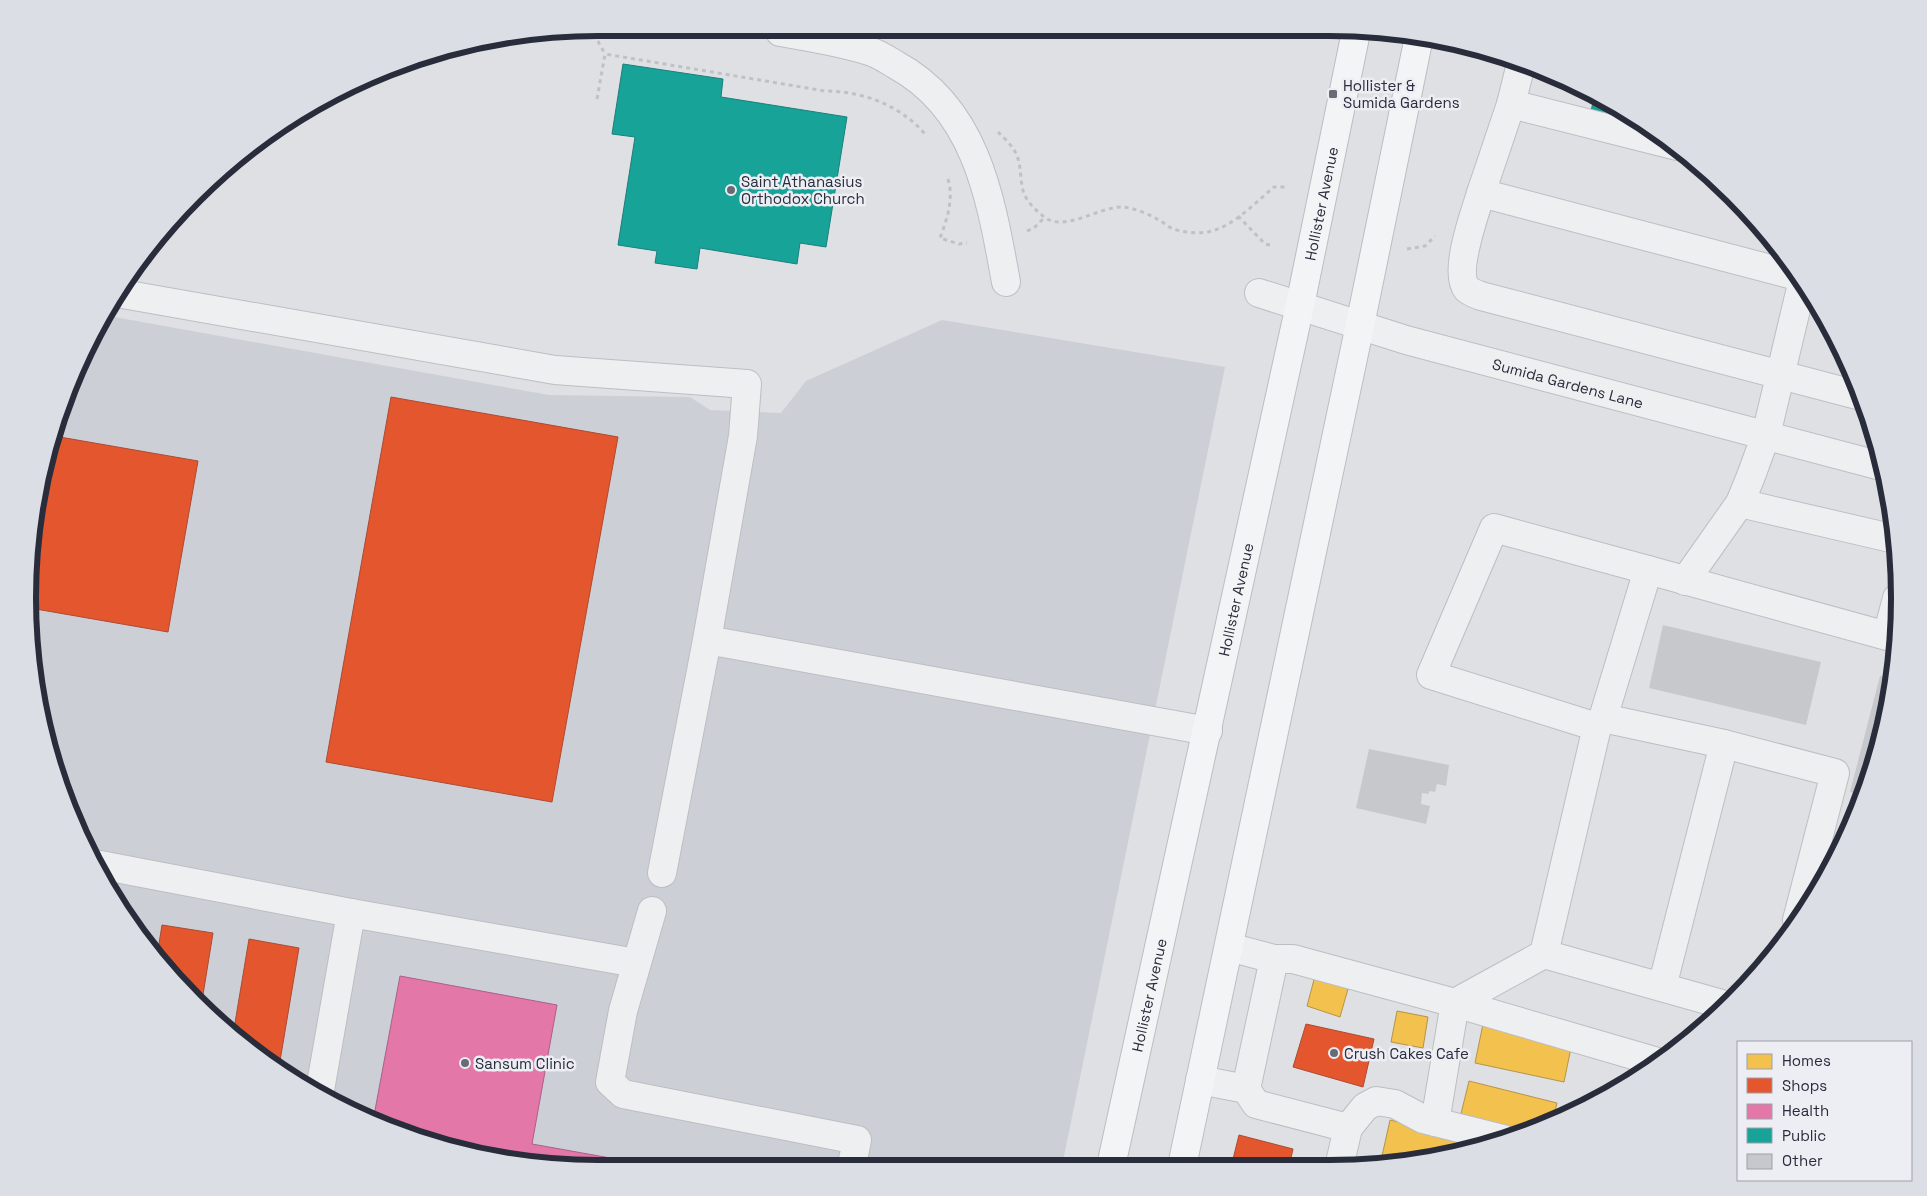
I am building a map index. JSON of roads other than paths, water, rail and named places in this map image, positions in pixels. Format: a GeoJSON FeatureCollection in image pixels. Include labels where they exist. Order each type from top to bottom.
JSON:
{"type":"FeatureCollection","features":[{"type":"Feature","properties":{"kind":"main road","name":"Hollister Avenue"},"geometry":{"type":"LineString","coordinates":[[1113,1160],[1300,305],[1355,37]]}},
{"type":"Feature","properties":{"kind":"main road"},"geometry":{"type":"LineString","coordinates":[[1183,1160],[1360,325],[1417,44]]}},
{"type":"Feature","properties":{"kind":"street"},"geometry":{"type":"LineString","coordinates":[[799,36],[871,51],[905,70],[924,84],[952,113],[974,150],[986,186],[1006,282]]}},
{"type":"Feature","properties":{"kind":"street"},"geometry":{"type":"LineString","coordinates":[[1520,70],[1511,104],[1481,193],[1462,263],[1462,280],[1468,290],[1480,296],[1852,394]]}},
{"type":"Feature","properties":{"kind":"street"},"geometry":{"type":"LineString","coordinates":[[1511,104],[1655,141]]}},
{"type":"Feature","properties":{"kind":"street"},"geometry":{"type":"LineString","coordinates":[[1481,193],[1787,273]]}},
{"type":"Feature","properties":{"kind":"street","name":"Sumida Gardens Lane"},"geometry":{"type":"LineString","coordinates":[[1259,292],[1406,340],[1875,464]]}},
{"type":"Feature","properties":{"kind":"street"},"geometry":{"type":"LineString","coordinates":[[1685,581],[1740,502],[1766,435],[1800,292]]}},
{"type":"Feature","properties":{"kind":"street"},"geometry":{"type":"LineString","coordinates":[[126,295],[555,370],[746,384],[743,436],[707,640],[662,874]]}},
{"type":"Feature","properties":{"kind":"street"},"geometry":{"type":"LineString","coordinates":[[1740,502],[1887,537]]}},
{"type":"Feature","properties":{"kind":"street"},"geometry":{"type":"LineString","coordinates":[[1802,900],[1835,772],[1724,744],[1600,723],[1431,676],[1494,528],[1887,636],[1890,623]]}},
{"type":"Feature","properties":{"kind":"street"},"geometry":{"type":"LineString","coordinates":[[1544,954],[1600,723],[1648,570]]}},
{"type":"Feature","properties":{"kind":"street"},"geometry":{"type":"LineString","coordinates":[[707,640],[1208,731]]}},
{"type":"Feature","properties":{"kind":"street"},"geometry":{"type":"LineString","coordinates":[[1662,987],[1724,744]]}},
{"type":"Feature","properties":{"kind":"street"},"geometry":{"type":"LineString","coordinates":[[105,866],[351,913],[636,963]]}},
{"type":"Feature","properties":{"kind":"street"},"geometry":{"type":"LineString","coordinates":[[652,911],[623,1011],[610,1082],[623,1094],[857,1140],[853,1160]]}},
{"type":"Feature","properties":{"kind":"street"},"geometry":{"type":"LineString","coordinates":[[321,1086],[351,913]]}},
{"type":"Feature","properties":{"kind":"street"},"geometry":{"type":"LineString","coordinates":[[1228,947],[1274,959],[1293,959],[1456,1003],[1649,1059]]}},
{"type":"Feature","properties":{"kind":"street"},"geometry":{"type":"LineString","coordinates":[[1456,1003],[1544,954],[1718,1003]]}},
{"type":"Feature","properties":{"kind":"street"},"geometry":{"type":"LineString","coordinates":[[1246,1089],[1274,959]]}},
{"type":"Feature","properties":{"kind":"street"},"geometry":{"type":"LineString","coordinates":[[1434,1122],[1456,1003]]}},
{"type":"Feature","properties":{"kind":"street"},"geometry":{"type":"LineString","coordinates":[[1200,1080],[1246,1089],[1256,1104],[1348,1128]]}},
{"type":"Feature","properties":{"kind":"street"},"geometry":{"type":"LineString","coordinates":[[1341,1160],[1348,1128],[1364,1107],[1376,1101],[1395,1104],[1422,1119],[1491,1136]]}},
{"type":"Feature","properties":{"kind":"place","name":"Hollister & Sumida Gardens"},"geometry":{"type":"Point","coordinates":[1333,94]}},
{"type":"Feature","properties":{"kind":"place","name":"Saint Athanasius Orthodox Church"},"geometry":{"type":"Point","coordinates":[731,190]}},
{"type":"Feature","properties":{"kind":"place","name":"Crush Cakes Cafe"},"geometry":{"type":"Point","coordinates":[1334,1053]}},
{"type":"Feature","properties":{"kind":"place","name":"Sansum Clinic"},"geometry":{"type":"Point","coordinates":[465,1063]}}]}
